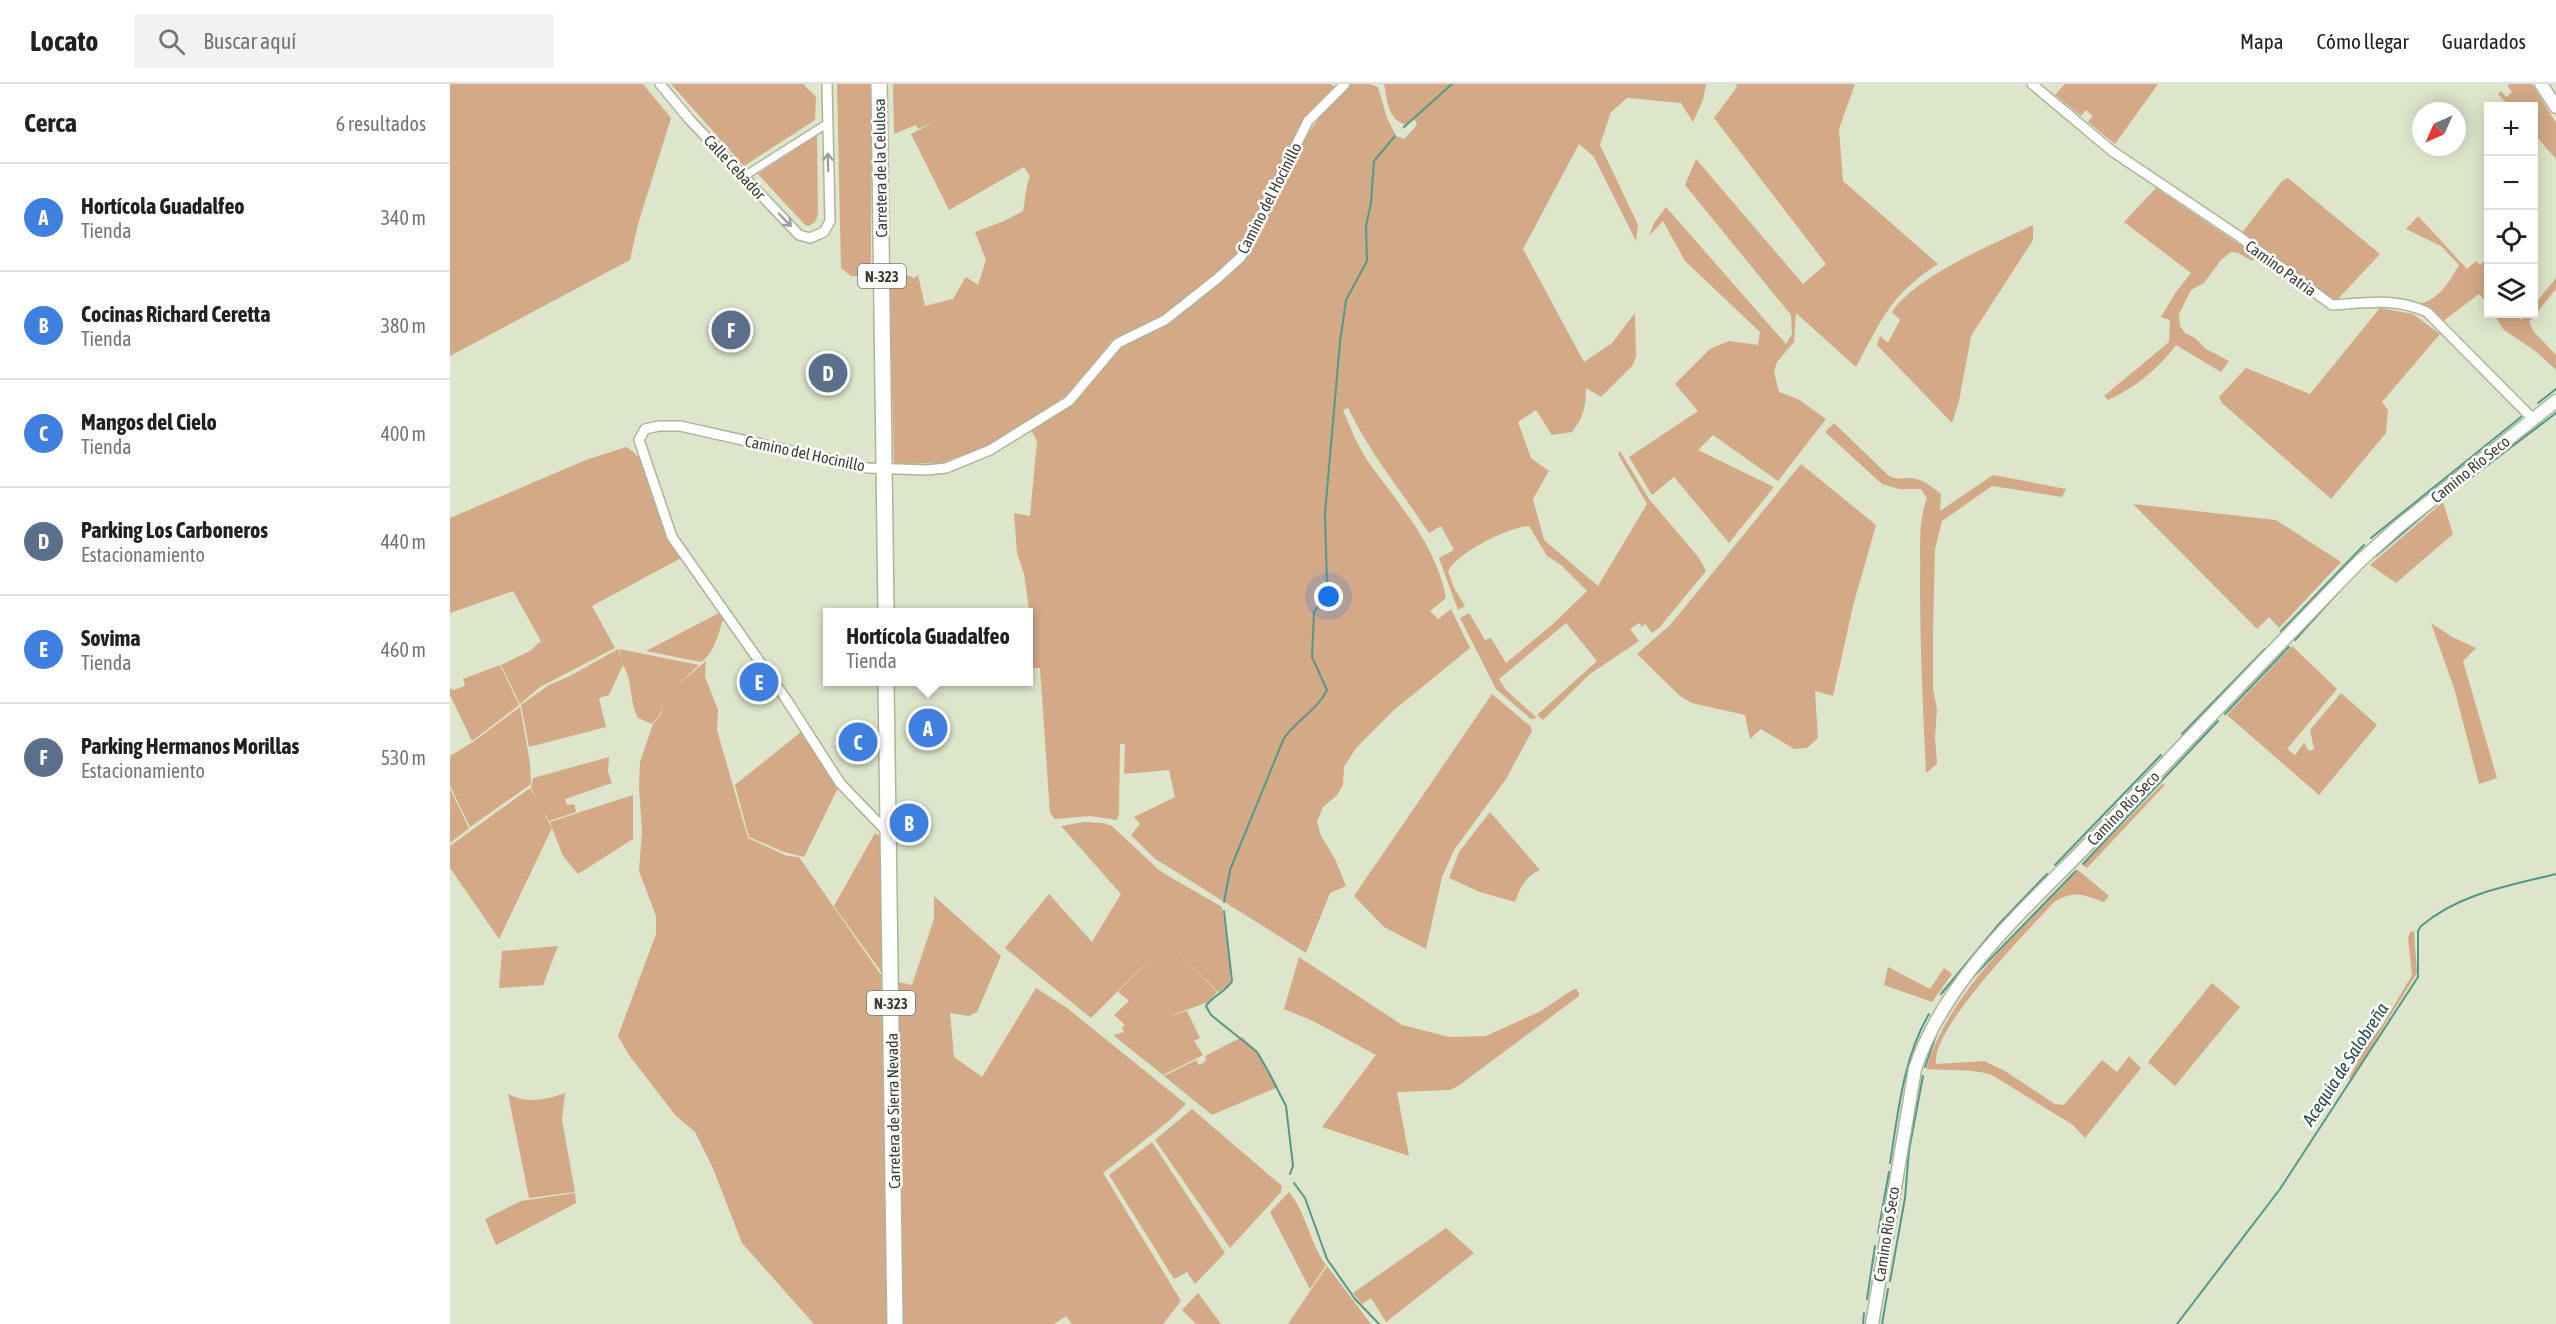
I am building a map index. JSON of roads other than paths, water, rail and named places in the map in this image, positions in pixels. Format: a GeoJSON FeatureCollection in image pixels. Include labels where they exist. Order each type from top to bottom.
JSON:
{"type":"FeatureCollection","features":[{"type":"Feature","properties":{"kind":"highway","name":"Carretera de la Celulosa"},"geometry":{"type":"LineString","coordinates":[[879,84],[884,468]]}},
{"type":"Feature","properties":{"kind":"highway","name":"N-323"},"geometry":{"type":"LineString","coordinates":[[884,468],[886,608]]}},
{"type":"Feature","properties":{"kind":"highway","name":"Carretera de Sierra Nevada"},"geometry":{"type":"LineString","coordinates":[[886,686],[895,1324]]}},
{"type":"Feature","properties":{"kind":"street","name":"Calle Cebador"},"geometry":{"type":"LineString","coordinates":[[660,84],[799,235],[810,238],[824,232],[830,221],[828,123]]}},
{"type":"Feature","properties":{"kind":"street"},"geometry":{"type":"LineString","coordinates":[[744,177],[828,123],[827,89],[818,84]]}},
{"type":"Feature","properties":{"kind":"street","name":"Camino del Hocinillo"},"geometry":{"type":"LineString","coordinates":[[888,833],[840,783],[786,699],[672,537],[639,440],[645,429],[680,426],[868,468],[927,470],[946,468],[971,459],[1012,439],[1069,401],[1118,342],[1165,320],[1241,257],[1308,121],[1346,84]]}},
{"type":"Feature","properties":{"kind":"street","name":"Camino Patria"},"geometry":{"type":"LineString","coordinates":[[2032,84],[2112,152],[2237,236],[2332,305],[2392,302],[2410,304],[2427,312],[2533,419]]}},
{"type":"Feature","properties":{"kind":"street"},"geometry":{"type":"LineString","coordinates":[[2541,84],[2556,107]]}},
{"type":"Feature","properties":{"kind":"street","name":"Camino Río Seco"},"geometry":{"type":"LineString","coordinates":[[1872,1324],[1914,1069],[1930,1030],[1959,983],[2019,916],[2360,561],[2399,526],[2556,401]]}},
{"type":"Feature","properties":{"kind":"waterway"},"geometry":{"type":"LineString","coordinates":[[1404,127],[1452,84]]}},
{"type":"Feature","properties":{"kind":"waterway"},"geometry":{"type":"LineString","coordinates":[[1224,902],[1230,870],[1284,738],[1318,703],[1327,690],[1312,657],[1314,612],[1324,599],[1327,586],[1325,513],[1340,342],[1346,300],[1367,261],[1366,226],[1371,203],[1374,161],[1395,136]]}},
{"type":"Feature","properties":{"kind":"waterway"},"geometry":{"type":"LineString","coordinates":[[2538,403],[2556,389]]}},
{"type":"Feature","properties":{"kind":"waterway"},"geometry":{"type":"LineString","coordinates":[[2448,495],[2556,413]]}},
{"type":"Feature","properties":{"kind":"waterway"},"geometry":{"type":"LineString","coordinates":[[2371,538],[2521,417]]}},
{"type":"Feature","properties":{"kind":"waterway"},"geometry":{"type":"LineString","coordinates":[[2376,556],[2439,502]]}},
{"type":"Feature","properties":{"kind":"waterway"},"geometry":{"type":"LineString","coordinates":[[2281,631],[2364,545]]}},
{"type":"Feature","properties":{"kind":"waterway"},"geometry":{"type":"LineString","coordinates":[[2295,640],[2352,577]]}},
{"type":"Feature","properties":{"kind":"waterway"},"geometry":{"type":"LineString","coordinates":[[2225,714],[2289,647]]}},
{"type":"Feature","properties":{"kind":"waterway"},"geometry":{"type":"LineString","coordinates":[[2182,734],[2265,649]]}},
{"type":"Feature","properties":{"kind":"waterway"},"geometry":{"type":"LineString","coordinates":[[2083,864],[2218,721]]}},
{"type":"Feature","properties":{"kind":"waterway"},"geometry":{"type":"LineString","coordinates":[[2055,865],[2161,755]]}},
{"type":"Feature","properties":{"kind":"waterway"},"geometry":{"type":"LineString","coordinates":[[1970,980],[2076,871]]}},
{"type":"Feature","properties":{"kind":"waterway"},"geometry":{"type":"LineString","coordinates":[[1941,994],[1999,924],[2047,874]]}},
{"type":"Feature","properties":{"kind":"waterway","name":"Acequia de Salobreña"},"geometry":{"type":"LineString","coordinates":[[2177,1324],[2280,1189],[2418,977],[2418,931],[2421,926],[2436,915],[2469,898],[2556,874]]}},
{"type":"Feature","properties":{"kind":"waterway"},"geometry":{"type":"LineString","coordinates":[[1224,911],[1232,981],[1206,1006],[1211,1015],[1257,1052],[1286,1106],[1293,1166],[1290,1174]]}},
{"type":"Feature","properties":{"kind":"waterway"},"geometry":{"type":"LineString","coordinates":[[1944,1020],[1963,990]]}},
{"type":"Feature","properties":{"kind":"waterway"},"geometry":{"type":"LineString","coordinates":[[1890,1163],[1907,1068],[1920,1031],[1929,1014]]}},
{"type":"Feature","properties":{"kind":"waterway"},"geometry":{"type":"LineString","coordinates":[[1925,1067],[1937,1033]]}},
{"type":"Feature","properties":{"kind":"waterway"},"geometry":{"type":"LineString","coordinates":[[1890,1281],[1905,1198],[1909,1150],[1923,1076]]}},
{"type":"Feature","properties":{"kind":"waterway"},"geometry":{"type":"LineString","coordinates":[[1878,1233],[1889,1172]]}},
{"type":"Feature","properties":{"kind":"waterway"},"geometry":{"type":"LineString","coordinates":[[1294,1183],[1305,1198],[1327,1259],[1355,1299],[1379,1324]]}},
{"type":"Feature","properties":{"kind":"waterway"},"geometry":{"type":"LineString","coordinates":[[1867,1299],[1875,1246]]}},
{"type":"Feature","properties":{"kind":"waterway"},"geometry":{"type":"LineString","coordinates":[[1882,1324],[1888,1289]]}},
{"type":"Feature","properties":{"kind":"waterway"},"geometry":{"type":"LineString","coordinates":[[1863,1324],[1864,1313]]}},
{"type":"Feature","properties":{"kind":"place","name":"Parking Hermanos Morillas"},"geometry":{"type":"Point","coordinates":[731,330]}},
{"type":"Feature","properties":{"kind":"place","name":"Parking Los Carboneros"},"geometry":{"type":"Point","coordinates":[828,373]}},
{"type":"Feature","properties":{"kind":"place","name":"Sovima"},"geometry":{"type":"Point","coordinates":[759,682]}},
{"type":"Feature","properties":{"kind":"place","name":"Hortícola Guadalfeo"},"geometry":{"type":"Point","coordinates":[928,728]}},
{"type":"Feature","properties":{"kind":"place","name":"Mangos del Cielo"},"geometry":{"type":"Point","coordinates":[858,742]}},
{"type":"Feature","properties":{"kind":"place","name":"Cocinas Richard Ceretta"},"geometry":{"type":"Point","coordinates":[909,823]}}]}
